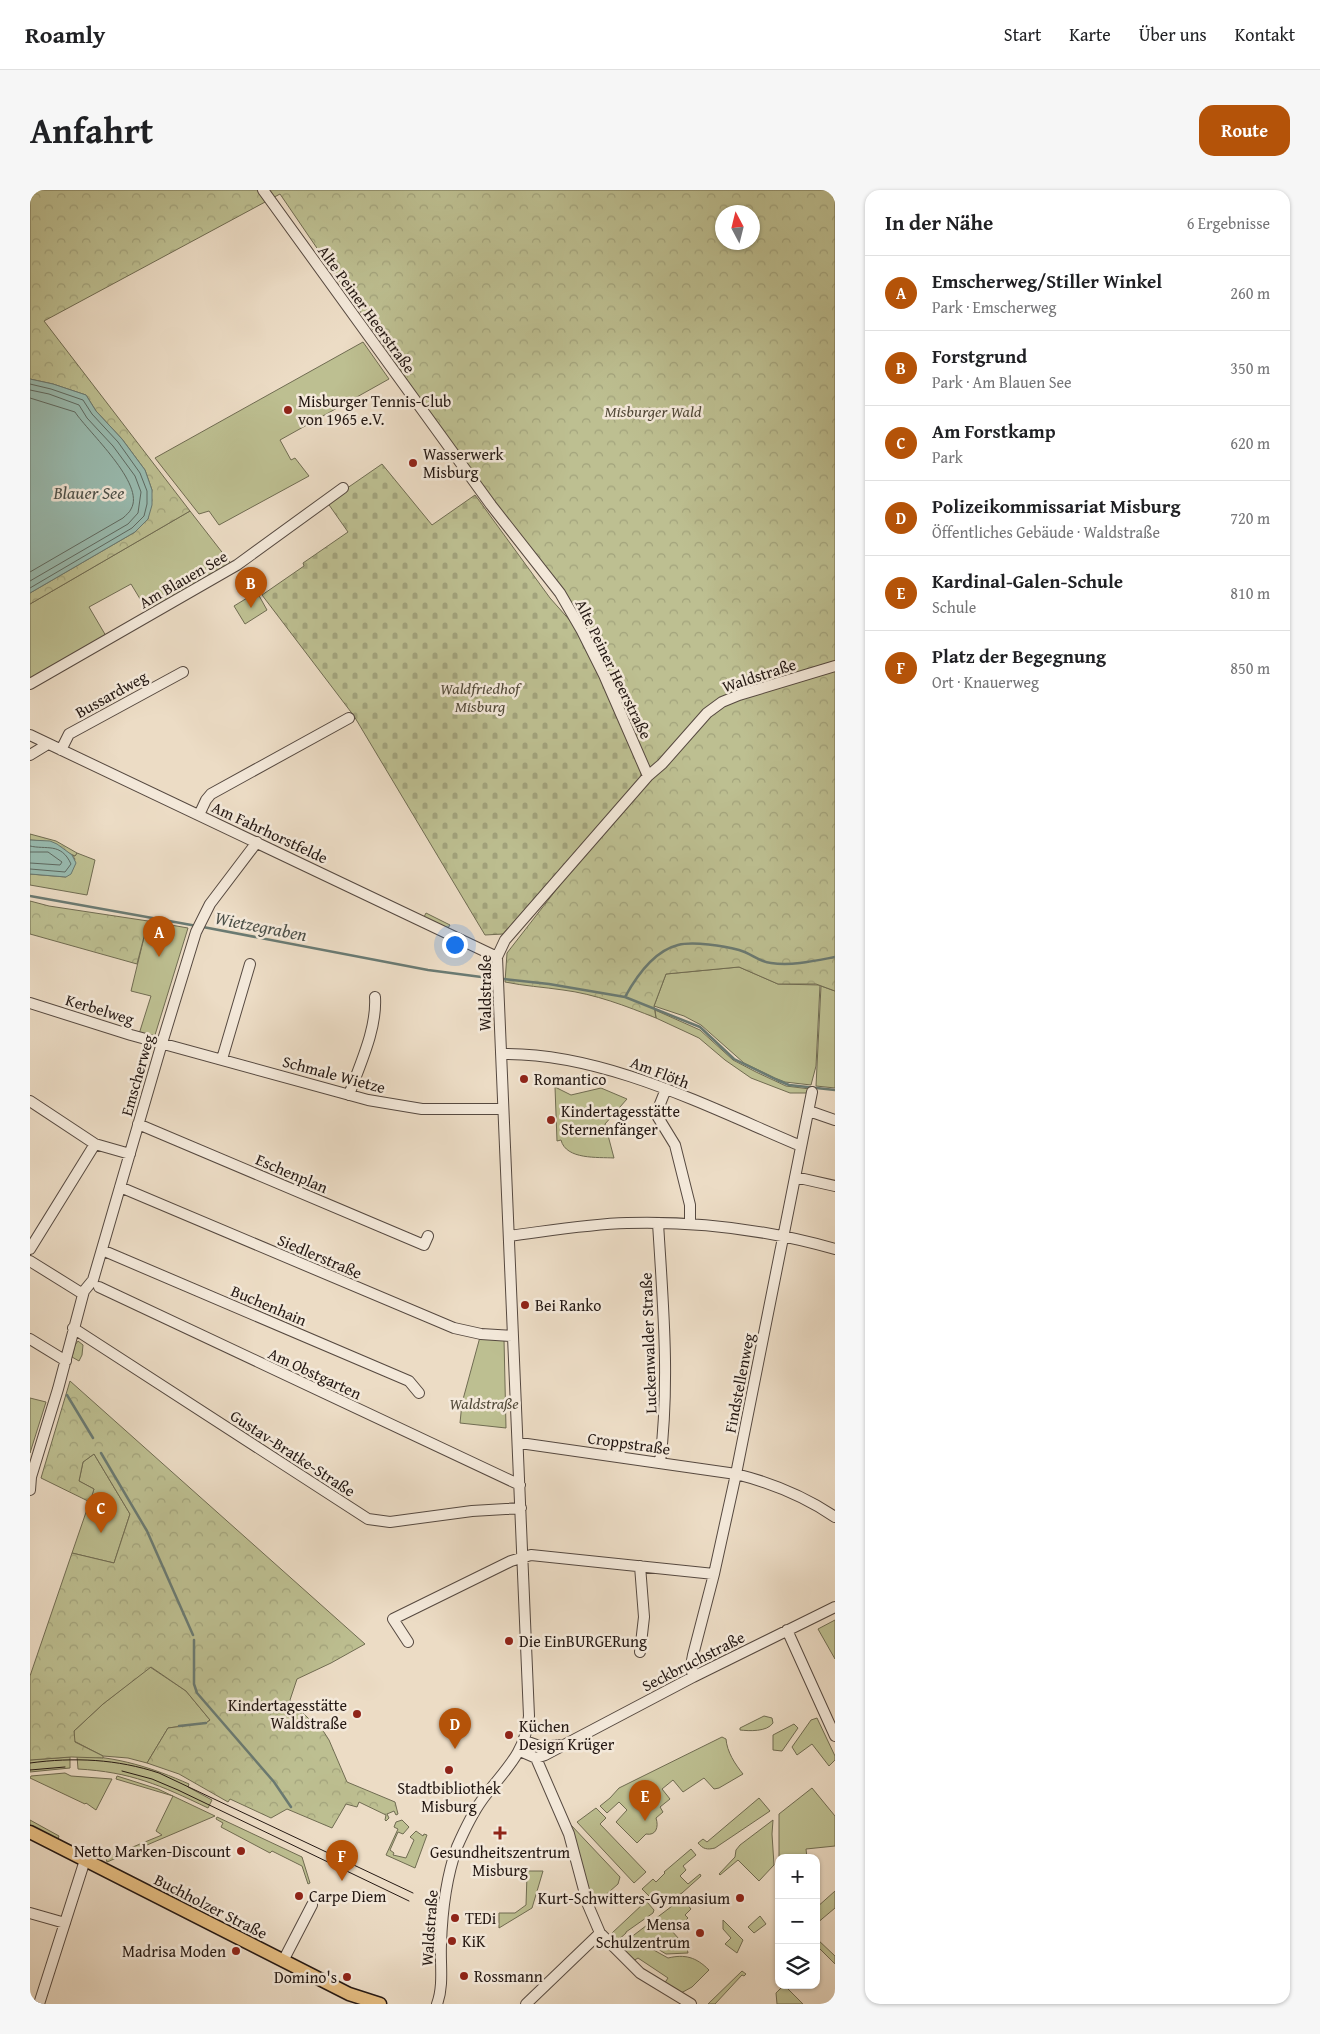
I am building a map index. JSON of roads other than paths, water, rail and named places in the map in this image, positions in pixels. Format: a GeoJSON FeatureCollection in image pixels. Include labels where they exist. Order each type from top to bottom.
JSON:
{"type":"FeatureCollection","features":[{"type":"Feature","properties":{"kind":"main road","name":"Buchholzer Straße"},"geometry":{"type":"LineString","coordinates":[[30,1832],[354,1996],[380,2004]]}},
{"type":"Feature","properties":{"kind":"street","name":"Alte Peiner Heerstraße"},"geometry":{"type":"LineString","coordinates":[[263,190],[486,498],[560,593],[604,675],[648,776]]}},
{"type":"Feature","properties":{"kind":"street","name":"Am Blauen See"},"geometry":{"type":"LineString","coordinates":[[30,684],[238,565],[343,488]]}},
{"type":"Feature","properties":{"kind":"street","name":"Waldstraße"},"geometry":{"type":"LineString","coordinates":[[437,2004],[441,1993],[441,1944],[446,1893],[457,1848],[466,1826],[481,1802],[520,1751],[525,1741],[529,1716],[497,957],[505,940],[648,776],[662,764],[707,713],[722,702],[740,695],[835,666]]}},
{"type":"Feature","properties":{"kind":"street","name":"Bussardweg"},"geometry":{"type":"LineString","coordinates":[[61,750],[69,734],[183,672]]}},
{"type":"Feature","properties":{"kind":"street"},"geometry":{"type":"LineString","coordinates":[[199,815],[211,794],[349,718]]}},
{"type":"Feature","properties":{"kind":"street","name":"Am Fahrhorstfelde"},"geometry":{"type":"LineString","coordinates":[[30,735],[497,957]]}},
{"type":"Feature","properties":{"kind":"street"},"geometry":{"type":"LineString","coordinates":[[30,755],[48,744]]}},
{"type":"Feature","properties":{"kind":"street","name":"Emscherweg"},"geometry":{"type":"LineString","coordinates":[[30,1490],[31,1477],[66,1361],[83,1294],[93,1280],[162,1043],[199,925],[224,883],[256,842]]}},
{"type":"Feature","properties":{"kind":"street"},"geometry":{"type":"LineString","coordinates":[[222,1059],[250,964]]}},
{"type":"Feature","properties":{"kind":"street"},"geometry":{"type":"LineString","coordinates":[[349,1095],[371,1028],[376,1008],[375,997]]}},
{"type":"Feature","properties":{"kind":"street","name":"Kerbelweg"},"geometry":{"type":"LineString","coordinates":[[30,1003],[162,1043]]}},
{"type":"Feature","properties":{"kind":"street","name":"Schmale Wietze"},"geometry":{"type":"LineString","coordinates":[[162,1043],[386,1104],[422,1109],[503,1109]]}},
{"type":"Feature","properties":{"kind":"street","name":"Am Flöth"},"geometry":{"type":"LineString","coordinates":[[501,1054],[544,1056],[634,1076],[801,1146]]}},
{"type":"Feature","properties":{"kind":"street"},"geometry":{"type":"LineString","coordinates":[[666,1089],[656,1114],[675,1145],[690,1205],[690,1224]]}},
{"type":"Feature","properties":{"kind":"street","name":"Findstellenweg"},"geometry":{"type":"LineString","coordinates":[[693,1677],[691,1666],[693,1656],[714,1574],[736,1474],[812,1092]]}},
{"type":"Feature","properties":{"kind":"street"},"geometry":{"type":"LineString","coordinates":[[30,1101],[95,1144],[130,1154]]}},
{"type":"Feature","properties":{"kind":"street"},"geometry":{"type":"LineString","coordinates":[[809,1112],[835,1120]]}},
{"type":"Feature","properties":{"kind":"street","name":"Eschenplan"},"geometry":{"type":"LineString","coordinates":[[138,1124],[424,1245],[428,1236]]}},
{"type":"Feature","properties":{"kind":"street"},"geometry":{"type":"LineString","coordinates":[[30,1249],[95,1144]]}},
{"type":"Feature","properties":{"kind":"street"},"geometry":{"type":"LineString","coordinates":[[796,1177],[835,1186]]}},
{"type":"Feature","properties":{"kind":"street","name":"Siedlerstraße"},"geometry":{"type":"LineString","coordinates":[[120,1187],[454,1328],[481,1334],[512,1336]]}},
{"type":"Feature","properties":{"kind":"street","name":"Luckenwalder Straße"},"geometry":{"type":"LineString","coordinates":[[658,1223],[667,1367],[666,1412],[660,1463]]}},
{"type":"Feature","properties":{"kind":"street"},"geometry":{"type":"LineString","coordinates":[[509,1236],[598,1224],[690,1224],[784,1237],[835,1249]]}},
{"type":"Feature","properties":{"kind":"street","name":"Buchenhain"},"geometry":{"type":"LineString","coordinates":[[102,1250],[409,1381],[419,1393]]}},
{"type":"Feature","properties":{"kind":"street"},"geometry":{"type":"LineString","coordinates":[[30,1261],[83,1294]]}},
{"type":"Feature","properties":{"kind":"street","name":"Am Obstgarten"},"geometry":{"type":"LineString","coordinates":[[98,1287],[520,1485]]}},
{"type":"Feature","properties":{"kind":"street","name":"Gustav-Bratke-Straße"},"geometry":{"type":"LineString","coordinates":[[73,1328],[368,1518],[390,1522],[478,1510],[521,1508]]}},
{"type":"Feature","properties":{"kind":"street"},"geometry":{"type":"LineString","coordinates":[[30,1338],[66,1361]]}},
{"type":"Feature","properties":{"kind":"street","name":"Croppstraße"},"geometry":{"type":"LineString","coordinates":[[518,1444],[736,1474],[764,1481],[787,1490],[835,1517]]}},
{"type":"Feature","properties":{"kind":"street"},"geometry":{"type":"LineString","coordinates":[[408,1642],[393,1619],[511,1561],[531,1556],[714,1574]]}},
{"type":"Feature","properties":{"kind":"street"},"geometry":{"type":"LineString","coordinates":[[640,1566],[644,1617],[640,1652]]}},
{"type":"Feature","properties":{"kind":"street","name":"Seckbruchstraße"},"geometry":{"type":"LineString","coordinates":[[536,1758],[550,1753],[693,1677],[835,1607]]}},
{"type":"Feature","properties":{"kind":"street"},"geometry":{"type":"LineString","coordinates":[[787,1630],[835,1736]]}},
{"type":"Feature","properties":{"kind":"street","name":"Seckbruchstraße"},"geometry":{"type":"LineString","coordinates":[[525,1741],[542,1747],[565,1744]]}},
{"type":"Feature","properties":{"kind":"street"},"geometry":{"type":"LineString","coordinates":[[520,1751],[536,1758],[569,1834],[588,1905],[600,1933],[640,1973],[691,2004]]}},
{"type":"Feature","properties":{"kind":"street"},"geometry":{"type":"LineString","coordinates":[[39,2004],[85,1860]]}},
{"type":"Feature","properties":{"kind":"street"},"geometry":{"type":"LineString","coordinates":[[283,1961],[312,1905]]}},
{"type":"Feature","properties":{"kind":"street"},"geometry":{"type":"LineString","coordinates":[[30,1913],[65,1923]]}},
{"type":"Feature","properties":{"kind":"street"},"geometry":{"type":"LineString","coordinates":[[526,2004],[600,1933]]}},
{"type":"Feature","properties":{"kind":"water","name":"Blauer See"},"geometry":{"type":"Polygon","coordinates":[[[30,379],[53,384],[86,395],[96,411],[122,439],[145,470],[152,490],[152,505],[148,519],[135,532],[30,593],[30,379]]]}},
{"type":"Feature","properties":{"kind":"water"},"geometry":{"type":"Polygon","coordinates":[[[30,840],[50,841],[72,855],[76,863],[71,874],[66,877],[30,874],[30,840]]]}},
{"type":"Feature","properties":{"kind":"waterway","name":"Wietzegraben"},"geometry":{"type":"LineString","coordinates":[[30,896],[197,926]]}},
{"type":"Feature","properties":{"kind":"waterway","name":"Wietzegraben"},"geometry":{"type":"LineString","coordinates":[[203,927],[428,970],[489,978]]}},
{"type":"Feature","properties":{"kind":"waterway"},"geometry":{"type":"LineString","coordinates":[[625,997],[640,973],[654,959],[669,948],[678,945],[700,944],[725,947],[743,951],[767,962],[779,964],[803,963],[835,957]]}},
{"type":"Feature","properties":{"kind":"waterway","name":"Wietzegraben"},"geometry":{"type":"LineString","coordinates":[[504,979],[549,984],[625,997],[700,1027],[734,1059],[777,1080],[789,1085],[835,1090]]}},
{"type":"Feature","properties":{"kind":"waterway"},"geometry":{"type":"LineString","coordinates":[[67,1395],[93,1438]]}},
{"type":"Feature","properties":{"kind":"waterway"},"geometry":{"type":"LineString","coordinates":[[101,1453],[147,1531],[193,1635]]}},
{"type":"Feature","properties":{"kind":"waterway"},"geometry":{"type":"LineString","coordinates":[[194,1640],[194,1684],[197,1693],[274,1782],[291,1807]]}},
{"type":"Feature","properties":{"kind":"waterway"},"geometry":{"type":"LineString","coordinates":[[179,1726],[206,1723]]}},
{"type":"Feature","properties":{"kind":"tram line"},"geometry":{"type":"LineString","coordinates":[[30,1763],[95,1760],[143,1768],[159,1773],[413,1893]]}},
{"type":"Feature","properties":{"kind":"tram line"},"geometry":{"type":"LineString","coordinates":[[30,1770],[65,1767]]}},
{"type":"Feature","properties":{"kind":"tram line"},"geometry":{"type":"LineString","coordinates":[[122,1771],[152,1779],[178,1790],[409,1901]]}},
{"type":"Feature","properties":{"kind":"place","name":"Misburger Tennis-Club von 1965 e.V."},"geometry":{"type":"Point","coordinates":[288,410]}},
{"type":"Feature","properties":{"kind":"place","name":"Wasserwerk Misburg"},"geometry":{"type":"Point","coordinates":[413,463]}},
{"type":"Feature","properties":{"kind":"place","name":"Forstgrund"},"geometry":{"type":"Point","coordinates":[251,608]}},
{"type":"Feature","properties":{"kind":"place","name":"Emscherweg/Stiller Winkel"},"geometry":{"type":"Point","coordinates":[159,957]}},
{"type":"Feature","properties":{"kind":"place","name":"Romantico"},"geometry":{"type":"Point","coordinates":[524,1079]}},
{"type":"Feature","properties":{"kind":"place","name":"Kindertagesstätte Sternenfänger"},"geometry":{"type":"Point","coordinates":[551,1120]}},
{"type":"Feature","properties":{"kind":"place","name":"Bei Ranko"},"geometry":{"type":"Point","coordinates":[525,1305]}},
{"type":"Feature","properties":{"kind":"place","name":"Am Forstkamp"},"geometry":{"type":"Point","coordinates":[101,1533]}},
{"type":"Feature","properties":{"kind":"place","name":"Die EinBURGERung"},"geometry":{"type":"Point","coordinates":[509,1641]}},
{"type":"Feature","properties":{"kind":"place","name":"Kindertagesstätte Waldstraße"},"geometry":{"type":"Point","coordinates":[357,1714]}},
{"type":"Feature","properties":{"kind":"place","name":"Küchen Design Krüger"},"geometry":{"type":"Point","coordinates":[509,1735]}},
{"type":"Feature","properties":{"kind":"place","name":"Polizeikommissariat Misburg"},"geometry":{"type":"Point","coordinates":[455,1749]}},
{"type":"Feature","properties":{"kind":"place","name":"Stadtbibliothek Misburg"},"geometry":{"type":"Point","coordinates":[449,1770]}},
{"type":"Feature","properties":{"kind":"place","name":"Kardinal-Galen-Schule"},"geometry":{"type":"Point","coordinates":[645,1821]}},
{"type":"Feature","properties":{"kind":"place","name":"Gesundheitszentrum Misburg"},"geometry":{"type":"Point","coordinates":[500,1833]}},
{"type":"Feature","properties":{"kind":"place","name":"Netto Marken-Discount"},"geometry":{"type":"Point","coordinates":[241,1851]}},
{"type":"Feature","properties":{"kind":"place","name":"Platz der Begegnung"},"geometry":{"type":"Point","coordinates":[342,1881]}},
{"type":"Feature","properties":{"kind":"place","name":"Carpe Diem"},"geometry":{"type":"Point","coordinates":[299,1896]}},
{"type":"Feature","properties":{"kind":"place","name":"Kurt-Schwitters-Gymnasium"},"geometry":{"type":"Point","coordinates":[740,1898]}},
{"type":"Feature","properties":{"kind":"place","name":"TEDi"},"geometry":{"type":"Point","coordinates":[455,1918]}},
{"type":"Feature","properties":{"kind":"place","name":"Mensa Schulzentrum"},"geometry":{"type":"Point","coordinates":[700,1933]}},
{"type":"Feature","properties":{"kind":"place","name":"KiK"},"geometry":{"type":"Point","coordinates":[452,1941]}},
{"type":"Feature","properties":{"kind":"place","name":"Madrisa Moden"},"geometry":{"type":"Point","coordinates":[236,1951]}},
{"type":"Feature","properties":{"kind":"place","name":"Rossmann"},"geometry":{"type":"Point","coordinates":[464,1976]}},
{"type":"Feature","properties":{"kind":"place","name":"Domino's"},"geometry":{"type":"Point","coordinates":[347,1977]}},
{"type":"Feature","properties":{"kind":"park label","name":"Misburger Wald"},"geometry":{"type":"Point","coordinates":[653,411]}},
{"type":"Feature","properties":{"kind":"park label","name":"Waldfriedhof Misburg"},"geometry":{"type":"Point","coordinates":[480,697]}}]}
